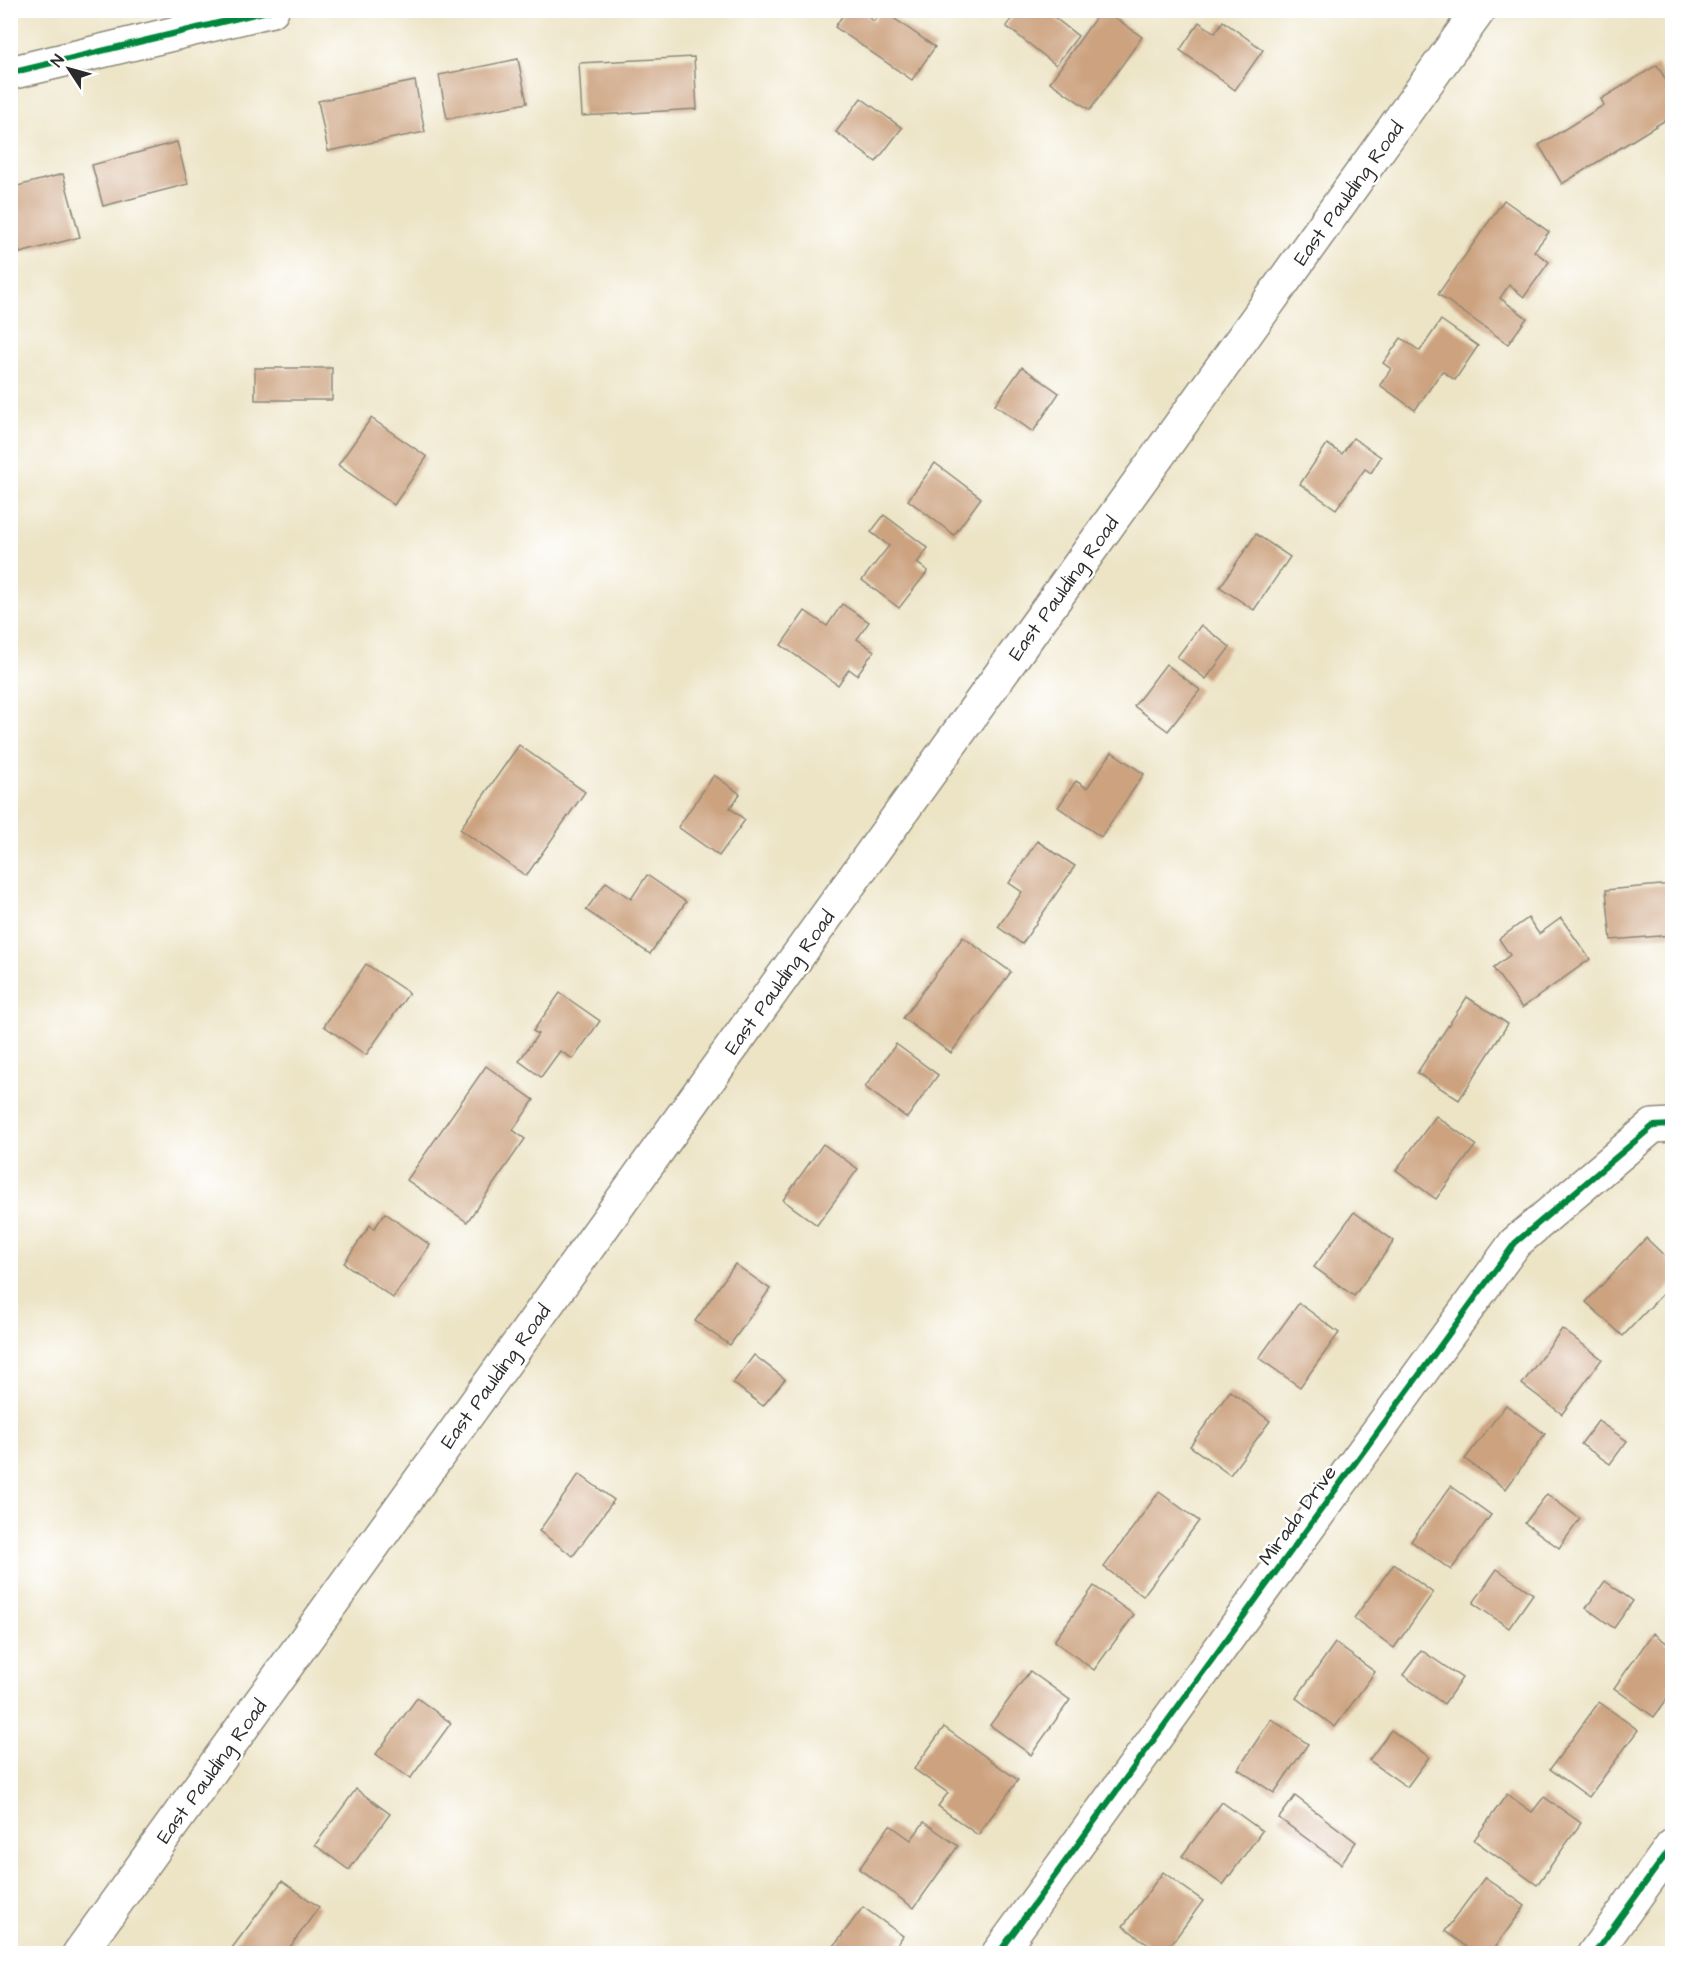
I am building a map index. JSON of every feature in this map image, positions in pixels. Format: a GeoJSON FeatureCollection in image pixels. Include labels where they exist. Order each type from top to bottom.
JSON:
{"type":"FeatureCollection","features":[{"type":"Feature","properties":{"kind":"main road"},"geometry":{"type":"LineString","coordinates":[[10,73],[272,10]]}},
{"type":"Feature","properties":{"kind":"main road","name":"East Paulding Road"},"geometry":{"type":"LineString","coordinates":[[79,1953],[1479,10]]}},
{"type":"Feature","properties":{"kind":"main road","name":"Mirada Drive"},"geometry":{"type":"LineString","coordinates":[[998,1953],[1515,1243],[1663,1125]]}},
{"type":"Feature","properties":{"kind":"main road"},"geometry":{"type":"LineString","coordinates":[[1594,1953],[1672,1846]]}},
{"type":"Feature","properties":{"kind":"building"},"geometry":{"type":"Polygon","coordinates":[[[846,10],[859,10],[874,21],[882,10],[935,47],[912,80],[835,27],[846,10]]]}},
{"type":"Feature","properties":{"kind":"building"},"geometry":{"type":"Polygon","coordinates":[[[1018,10],[1045,10],[1078,36],[1056,65],[1006,26],[1018,10]]]}},
{"type":"Feature","properties":{"kind":"building"},"geometry":{"type":"Polygon","coordinates":[[[1101,10],[1142,37],[1090,110],[1050,82],[1101,10]]]}},
{"type":"Feature","properties":{"kind":"building"},"geometry":{"type":"Polygon","coordinates":[[[1223,21],[1263,50],[1235,90],[1180,50],[1199,22],[1215,33],[1223,21]]]}},
{"type":"Feature","properties":{"kind":"building"},"geometry":{"type":"Polygon","coordinates":[[[694,57],[697,109],[582,116],[579,63],[694,57]]]}},
{"type":"Feature","properties":{"kind":"building"},"geometry":{"type":"Polygon","coordinates":[[[518,59],[527,103],[447,119],[439,75],[518,59]]]}},
{"type":"Feature","properties":{"kind":"building"},"geometry":{"type":"Polygon","coordinates":[[[1657,65],[1672,90],[1672,116],[1562,184],[1539,145],[1604,105],[1601,99],[1657,65]]]}},
{"type":"Feature","properties":{"kind":"building"},"geometry":{"type":"Polygon","coordinates":[[[415,81],[425,132],[328,151],[318,101],[415,81]]]}},
{"type":"Feature","properties":{"kind":"building"},"geometry":{"type":"Polygon","coordinates":[[[861,98],[902,128],[876,162],[836,132],[861,98]]]}},
{"type":"Feature","properties":{"kind":"building"},"geometry":{"type":"Polygon","coordinates":[[[177,142],[188,184],[103,206],[92,165],[177,142]]]}},
{"type":"Feature","properties":{"kind":"building"},"geometry":{"type":"Polygon","coordinates":[[[63,174],[80,237],[20,253],[15,235],[10,236],[10,188],[63,174]]]}},
{"type":"Feature","properties":{"kind":"building"},"geometry":{"type":"Polygon","coordinates":[[[1504,200],[1549,232],[1534,251],[1549,262],[1524,297],[1509,285],[1500,298],[1527,318],[1508,344],[1438,294],[1504,200]]]}},
{"type":"Feature","properties":{"kind":"building"},"geometry":{"type":"Polygon","coordinates":[[[1441,320],[1478,346],[1455,380],[1442,371],[1415,410],[1380,385],[1391,369],[1383,363],[1401,338],[1420,351],[1441,320]]]}},
{"type":"Feature","properties":{"kind":"building"},"geometry":{"type":"Polygon","coordinates":[[[1022,367],[1059,393],[1033,432],[995,405],[1022,367]]]}},
{"type":"Feature","properties":{"kind":"building"},"geometry":{"type":"Polygon","coordinates":[[[255,368],[332,368],[332,400],[255,400],[255,368]]]}},
{"type":"Feature","properties":{"kind":"building"},"geometry":{"type":"Polygon","coordinates":[[[371,418],[427,457],[394,505],[338,465],[371,418]]]}},
{"type":"Feature","properties":{"kind":"building"},"geometry":{"type":"Polygon","coordinates":[[[1353,438],[1381,457],[1371,473],[1365,469],[1336,509],[1300,484],[1327,444],[1342,454],[1353,438]]]}},
{"type":"Feature","properties":{"kind":"building"},"geometry":{"type":"Polygon","coordinates":[[[935,463],[981,498],[954,535],[908,500],[935,463]]]}},
{"type":"Feature","properties":{"kind":"building"},"geometry":{"type":"Polygon","coordinates":[[[884,515],[928,548],[917,563],[928,571],[899,608],[862,580],[889,546],[871,532],[884,515]]]}},
{"type":"Feature","properties":{"kind":"building"},"geometry":{"type":"Polygon","coordinates":[[[1256,534],[1290,557],[1254,610],[1220,587],[1256,534]]]}},
{"type":"Feature","properties":{"kind":"building"},"geometry":{"type":"Polygon","coordinates":[[[842,604],[869,622],[857,639],[874,651],[857,675],[849,669],[838,685],[781,645],[805,611],[827,626],[842,604]]]}},
{"type":"Feature","properties":{"kind":"building"},"geometry":{"type":"Polygon","coordinates":[[[1201,625],[1230,647],[1206,679],[1177,657],[1201,625]]]}},
{"type":"Feature","properties":{"kind":"building"},"geometry":{"type":"Polygon","coordinates":[[[1166,664],[1200,690],[1168,731],[1134,706],[1166,664]]]}},
{"type":"Feature","properties":{"kind":"building"},"geometry":{"type":"Polygon","coordinates":[[[519,745],[585,792],[526,876],[460,829],[519,745]]]}},
{"type":"Feature","properties":{"kind":"building"},"geometry":{"type":"Polygon","coordinates":[[[1112,752],[1144,774],[1101,837],[1058,807],[1076,781],[1087,788],[1112,752]]]}},
{"type":"Feature","properties":{"kind":"building"},"geometry":{"type":"Polygon","coordinates":[[[714,775],[740,794],[730,808],[745,820],[719,856],[678,827],[714,775]]]}},
{"type":"Feature","properties":{"kind":"building"},"geometry":{"type":"Polygon","coordinates":[[[1037,841],[1075,866],[1022,944],[998,927],[1022,892],[1009,883],[1037,841]]]}},
{"type":"Feature","properties":{"kind":"building"},"geometry":{"type":"Polygon","coordinates":[[[647,875],[686,902],[650,954],[586,910],[606,882],[631,899],[647,875]]]}},
{"type":"Feature","properties":{"kind":"building"},"geometry":{"type":"Polygon","coordinates":[[[1672,884],[1672,935],[1611,940],[1606,890],[1672,884]]]}},
{"type":"Feature","properties":{"kind":"building"},"geometry":{"type":"Polygon","coordinates":[[[1528,918],[1539,934],[1561,918],[1590,959],[1522,1008],[1493,968],[1510,955],[1499,939],[1528,918]]]}},
{"type":"Feature","properties":{"kind":"building"},"geometry":{"type":"Polygon","coordinates":[[[963,937],[1011,972],[951,1053],[903,1018],[963,937]]]}},
{"type":"Feature","properties":{"kind":"building"},"geometry":{"type":"Polygon","coordinates":[[[366,964],[409,993],[366,1055],[324,1026],[366,964]]]}},
{"type":"Feature","properties":{"kind":"building"},"geometry":{"type":"Polygon","coordinates":[[[560,993],[600,1021],[573,1059],[560,1051],[541,1077],[519,1061],[538,1034],[533,1031],[560,993]]]}},
{"type":"Feature","properties":{"kind":"building"},"geometry":{"type":"Polygon","coordinates":[[[1467,997],[1508,1024],[1459,1100],[1417,1073],[1467,997]]]}},
{"type":"Feature","properties":{"kind":"building"},"geometry":{"type":"Polygon","coordinates":[[[896,1044],[938,1075],[907,1118],[865,1087],[896,1044]]]}},
{"type":"Feature","properties":{"kind":"building"},"geometry":{"type":"Polygon","coordinates":[[[486,1066],[534,1100],[513,1130],[525,1139],[467,1222],[407,1180],[486,1066]]]}},
{"type":"Feature","properties":{"kind":"building"},"geometry":{"type":"Polygon","coordinates":[[[1436,1116],[1476,1145],[1436,1199],[1396,1170],[1436,1116]]]}},
{"type":"Feature","properties":{"kind":"building"},"geometry":{"type":"Polygon","coordinates":[[[823,1144],[858,1169],[817,1225],[783,1200],[823,1144]]]}},
{"type":"Feature","properties":{"kind":"building"},"geometry":{"type":"Polygon","coordinates":[[[1354,1212],[1394,1241],[1354,1296],[1314,1267],[1354,1212]]]}},
{"type":"Feature","properties":{"kind":"building"},"geometry":{"type":"Polygon","coordinates":[[[385,1213],[430,1245],[393,1298],[344,1263],[370,1225],[374,1229],[385,1213]]]}},
{"type":"Feature","properties":{"kind":"building"},"geometry":{"type":"Polygon","coordinates":[[[1646,1238],[1672,1263],[1672,1284],[1623,1336],[1586,1302],[1646,1238]]]}},
{"type":"Feature","properties":{"kind":"building"},"geometry":{"type":"Polygon","coordinates":[[[735,1264],[770,1289],[730,1345],[695,1321],[735,1264]]]}},
{"type":"Feature","properties":{"kind":"building"},"geometry":{"type":"Polygon","coordinates":[[[1299,1303],[1339,1333],[1300,1387],[1259,1358],[1299,1303]]]}},
{"type":"Feature","properties":{"kind":"building"},"geometry":{"type":"Polygon","coordinates":[[[1562,1329],[1602,1359],[1562,1414],[1522,1384],[1562,1329]]]}},
{"type":"Feature","properties":{"kind":"building"},"geometry":{"type":"Polygon","coordinates":[[[754,1355],[785,1379],[763,1406],[733,1383],[754,1355]]]}},
{"type":"Feature","properties":{"kind":"building"},"geometry":{"type":"Polygon","coordinates":[[[1230,1391],[1270,1421],[1230,1475],[1190,1446],[1230,1391]]]}},
{"type":"Feature","properties":{"kind":"building"},"geometry":{"type":"Polygon","coordinates":[[[1506,1405],[1545,1434],[1506,1489],[1465,1459],[1506,1405]]]}},
{"type":"Feature","properties":{"kind":"building"},"geometry":{"type":"Polygon","coordinates":[[[1598,1421],[1627,1441],[1610,1464],[1581,1444],[1598,1421]]]}},
{"type":"Feature","properties":{"kind":"building"},"geometry":{"type":"Polygon","coordinates":[[[579,1474],[614,1500],[573,1556],[539,1531],[579,1474]]]}},
{"type":"Feature","properties":{"kind":"building"},"geometry":{"type":"Polygon","coordinates":[[[1451,1486],[1491,1515],[1451,1570],[1411,1541],[1451,1486]]]}},
{"type":"Feature","properties":{"kind":"building"},"geometry":{"type":"Polygon","coordinates":[[[1159,1492],[1199,1521],[1143,1596],[1104,1567],[1159,1492]]]}},
{"type":"Feature","properties":{"kind":"building"},"geometry":{"type":"Polygon","coordinates":[[[1547,1494],[1580,1519],[1559,1548],[1525,1523],[1547,1494]]]}},
{"type":"Feature","properties":{"kind":"building"},"geometry":{"type":"Polygon","coordinates":[[[1394,1564],[1433,1593],[1394,1648],[1354,1618],[1394,1564]]]}},
{"type":"Feature","properties":{"kind":"building"},"geometry":{"type":"Polygon","coordinates":[[[1497,1569],[1533,1594],[1509,1628],[1473,1603],[1497,1569]]]}},
{"type":"Feature","properties":{"kind":"building"},"geometry":{"type":"Polygon","coordinates":[[[1605,1581],[1633,1601],[1614,1628],[1586,1608],[1605,1581]]]}},
{"type":"Feature","properties":{"kind":"building"},"geometry":{"type":"Polygon","coordinates":[[[1094,1586],[1134,1615],[1094,1670],[1054,1641],[1094,1586]]]}},
{"type":"Feature","properties":{"kind":"building"},"geometry":{"type":"Polygon","coordinates":[[[1653,1633],[1672,1647],[1672,1692],[1654,1717],[1614,1688],[1653,1633]]]}},
{"type":"Feature","properties":{"kind":"building"},"geometry":{"type":"Polygon","coordinates":[[[1335,1643],[1375,1672],[1335,1727],[1296,1698],[1335,1643]]]}},
{"type":"Feature","properties":{"kind":"building"},"geometry":{"type":"Polygon","coordinates":[[[1421,1650],[1462,1678],[1444,1704],[1403,1675],[1421,1650]]]}},
{"type":"Feature","properties":{"kind":"building"},"geometry":{"type":"Polygon","coordinates":[[[1030,1671],[1070,1700],[1031,1755],[990,1725],[1030,1671]]]}},
{"type":"Feature","properties":{"kind":"building"},"geometry":{"type":"Polygon","coordinates":[[[417,1698],[451,1723],[410,1779],[376,1754],[417,1698]]]}},
{"type":"Feature","properties":{"kind":"building"},"geometry":{"type":"Polygon","coordinates":[[[1599,1702],[1638,1730],[1589,1797],[1550,1769],[1599,1702]]]}},
{"type":"Feature","properties":{"kind":"building"},"geometry":{"type":"Polygon","coordinates":[[[1271,1719],[1308,1744],[1274,1793],[1238,1769],[1271,1719]]]}},
{"type":"Feature","properties":{"kind":"building"},"geometry":{"type":"Polygon","coordinates":[[[944,1727],[1018,1780],[978,1835],[938,1806],[948,1793],[914,1769],[944,1727]]]}},
{"type":"Feature","properties":{"kind":"building"},"geometry":{"type":"Polygon","coordinates":[[[1391,1730],[1429,1757],[1407,1787],[1369,1760],[1391,1730]]]}},
{"type":"Feature","properties":{"kind":"building"},"geometry":{"type":"Polygon","coordinates":[[[356,1789],[390,1814],[349,1870],[315,1845],[356,1789]]]}},
{"type":"Feature","properties":{"kind":"building"},"geometry":{"type":"Polygon","coordinates":[[[1507,1794],[1532,1812],[1544,1797],[1581,1823],[1537,1885],[1474,1840],[1507,1794]]]}},
{"type":"Feature","properties":{"kind":"building"},"geometry":{"type":"Polygon","coordinates":[[[1295,1796],[1356,1842],[1341,1864],[1279,1818],[1295,1796]]]}},
{"type":"Feature","properties":{"kind":"building"},"geometry":{"type":"Polygon","coordinates":[[[1222,1802],[1262,1831],[1223,1885],[1182,1856],[1222,1802]]]}},
{"type":"Feature","properties":{"kind":"building"},"geometry":{"type":"Polygon","coordinates":[[[924,1822],[958,1846],[914,1908],[859,1869],[890,1825],[911,1840],[924,1822]]]}},
{"type":"Feature","properties":{"kind":"building"},"geometry":{"type":"Polygon","coordinates":[[[1163,1872],[1203,1901],[1164,1954],[1161,1954],[1123,1926],[1163,1872]]]}},
{"type":"Feature","properties":{"kind":"building"},"geometry":{"type":"Polygon","coordinates":[[[1485,1877],[1525,1906],[1490,1954],[1476,1954],[1445,1931],[1485,1877]]]}},
{"type":"Feature","properties":{"kind":"building"},"geometry":{"type":"Polygon","coordinates":[[[282,1881],[319,1907],[285,1954],[239,1954],[232,1948],[282,1881]]]}},
{"type":"Feature","properties":{"kind":"building"},"geometry":{"type":"Polygon","coordinates":[[[863,1907],[903,1936],[890,1954],[828,1954],[863,1907]]]}},
{"type":"Feature","properties":{"kind":"cycle path"},"geometry":{"type":"LineString","coordinates":[[10,73],[272,10]]}},
{"type":"Feature","properties":{"kind":"cycle path"},"geometry":{"type":"LineString","coordinates":[[998,1954],[1515,1243],[1653,1126],[1672,1125]]}},
{"type":"Feature","properties":{"kind":"cycle path"},"geometry":{"type":"LineString","coordinates":[[1594,1954],[1672,1846]]}}]}
